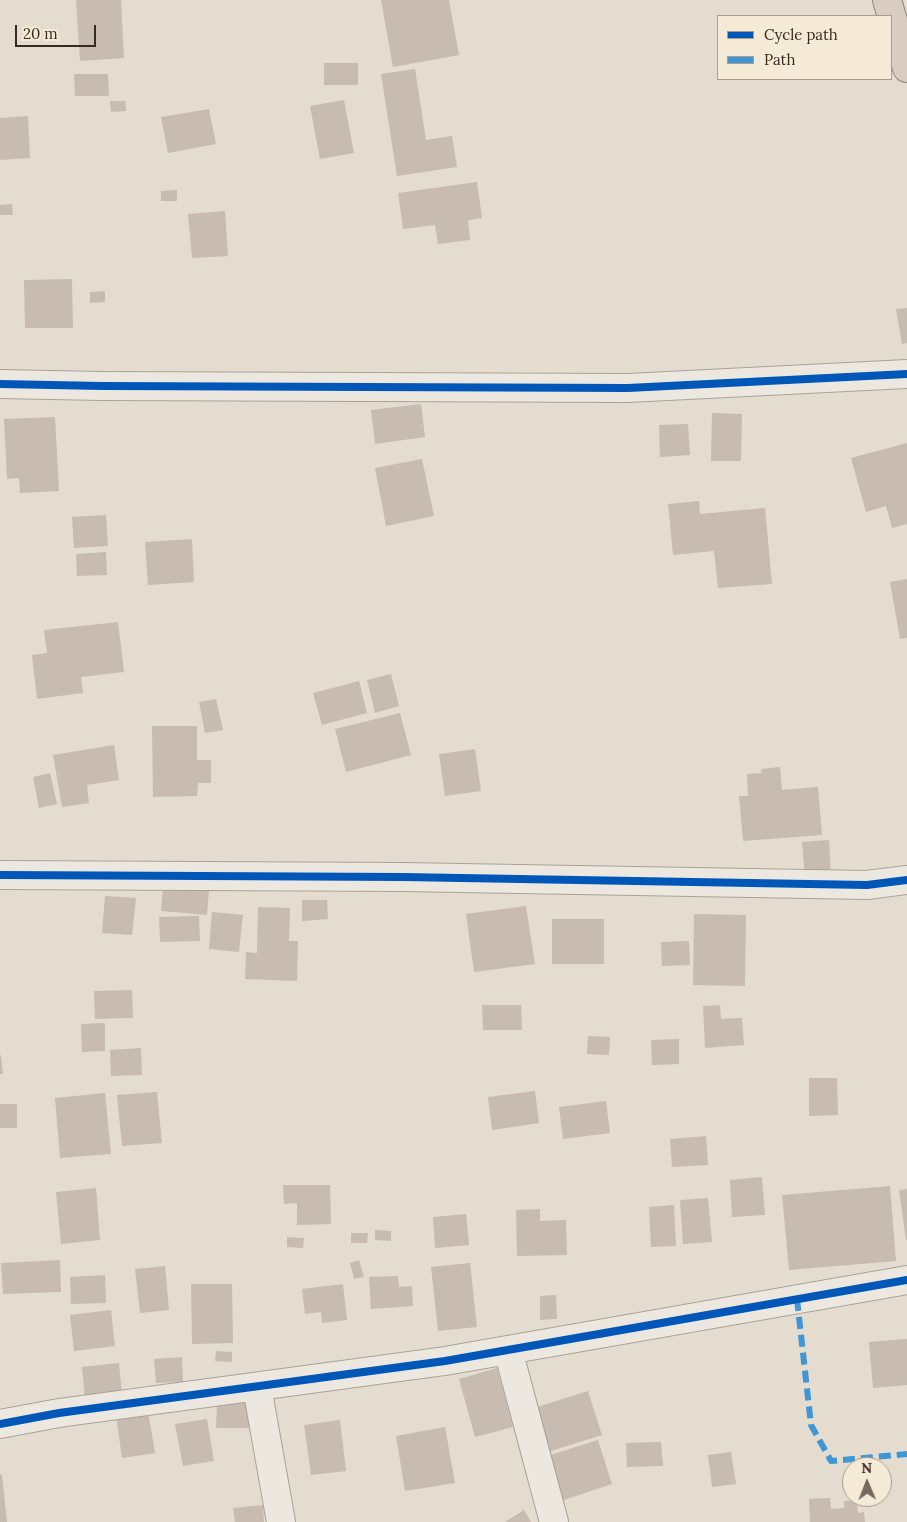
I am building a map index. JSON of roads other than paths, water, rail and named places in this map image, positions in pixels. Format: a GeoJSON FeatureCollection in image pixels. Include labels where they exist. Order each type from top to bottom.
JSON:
{"type":"FeatureCollection","features":[{"type":"Feature","properties":{"kind":"highway"},"geometry":{"type":"LineString","coordinates":[[887,0],[891,15]]}},
{"type":"Feature","properties":{"kind":"highway"},"geometry":{"type":"LineString","coordinates":[[892,17],[907,68]]}},
{"type":"Feature","properties":{"kind":"street"},"geometry":{"type":"LineString","coordinates":[[0,384],[628,388],[907,374]]}},
{"type":"Feature","properties":{"kind":"street"},"geometry":{"type":"LineString","coordinates":[[0,875],[383,877],[867,885],[907,880]]}},
{"type":"Feature","properties":{"kind":"street"},"geometry":{"type":"LineString","coordinates":[[0,1424],[60,1413],[445,1361],[907,1280]]}},
{"type":"Feature","properties":{"kind":"street"},"geometry":{"type":"LineString","coordinates":[[508,1350],[554,1522]]}},
{"type":"Feature","properties":{"kind":"street"},"geometry":{"type":"LineString","coordinates":[[256,1386],[280,1522]]}}]}
